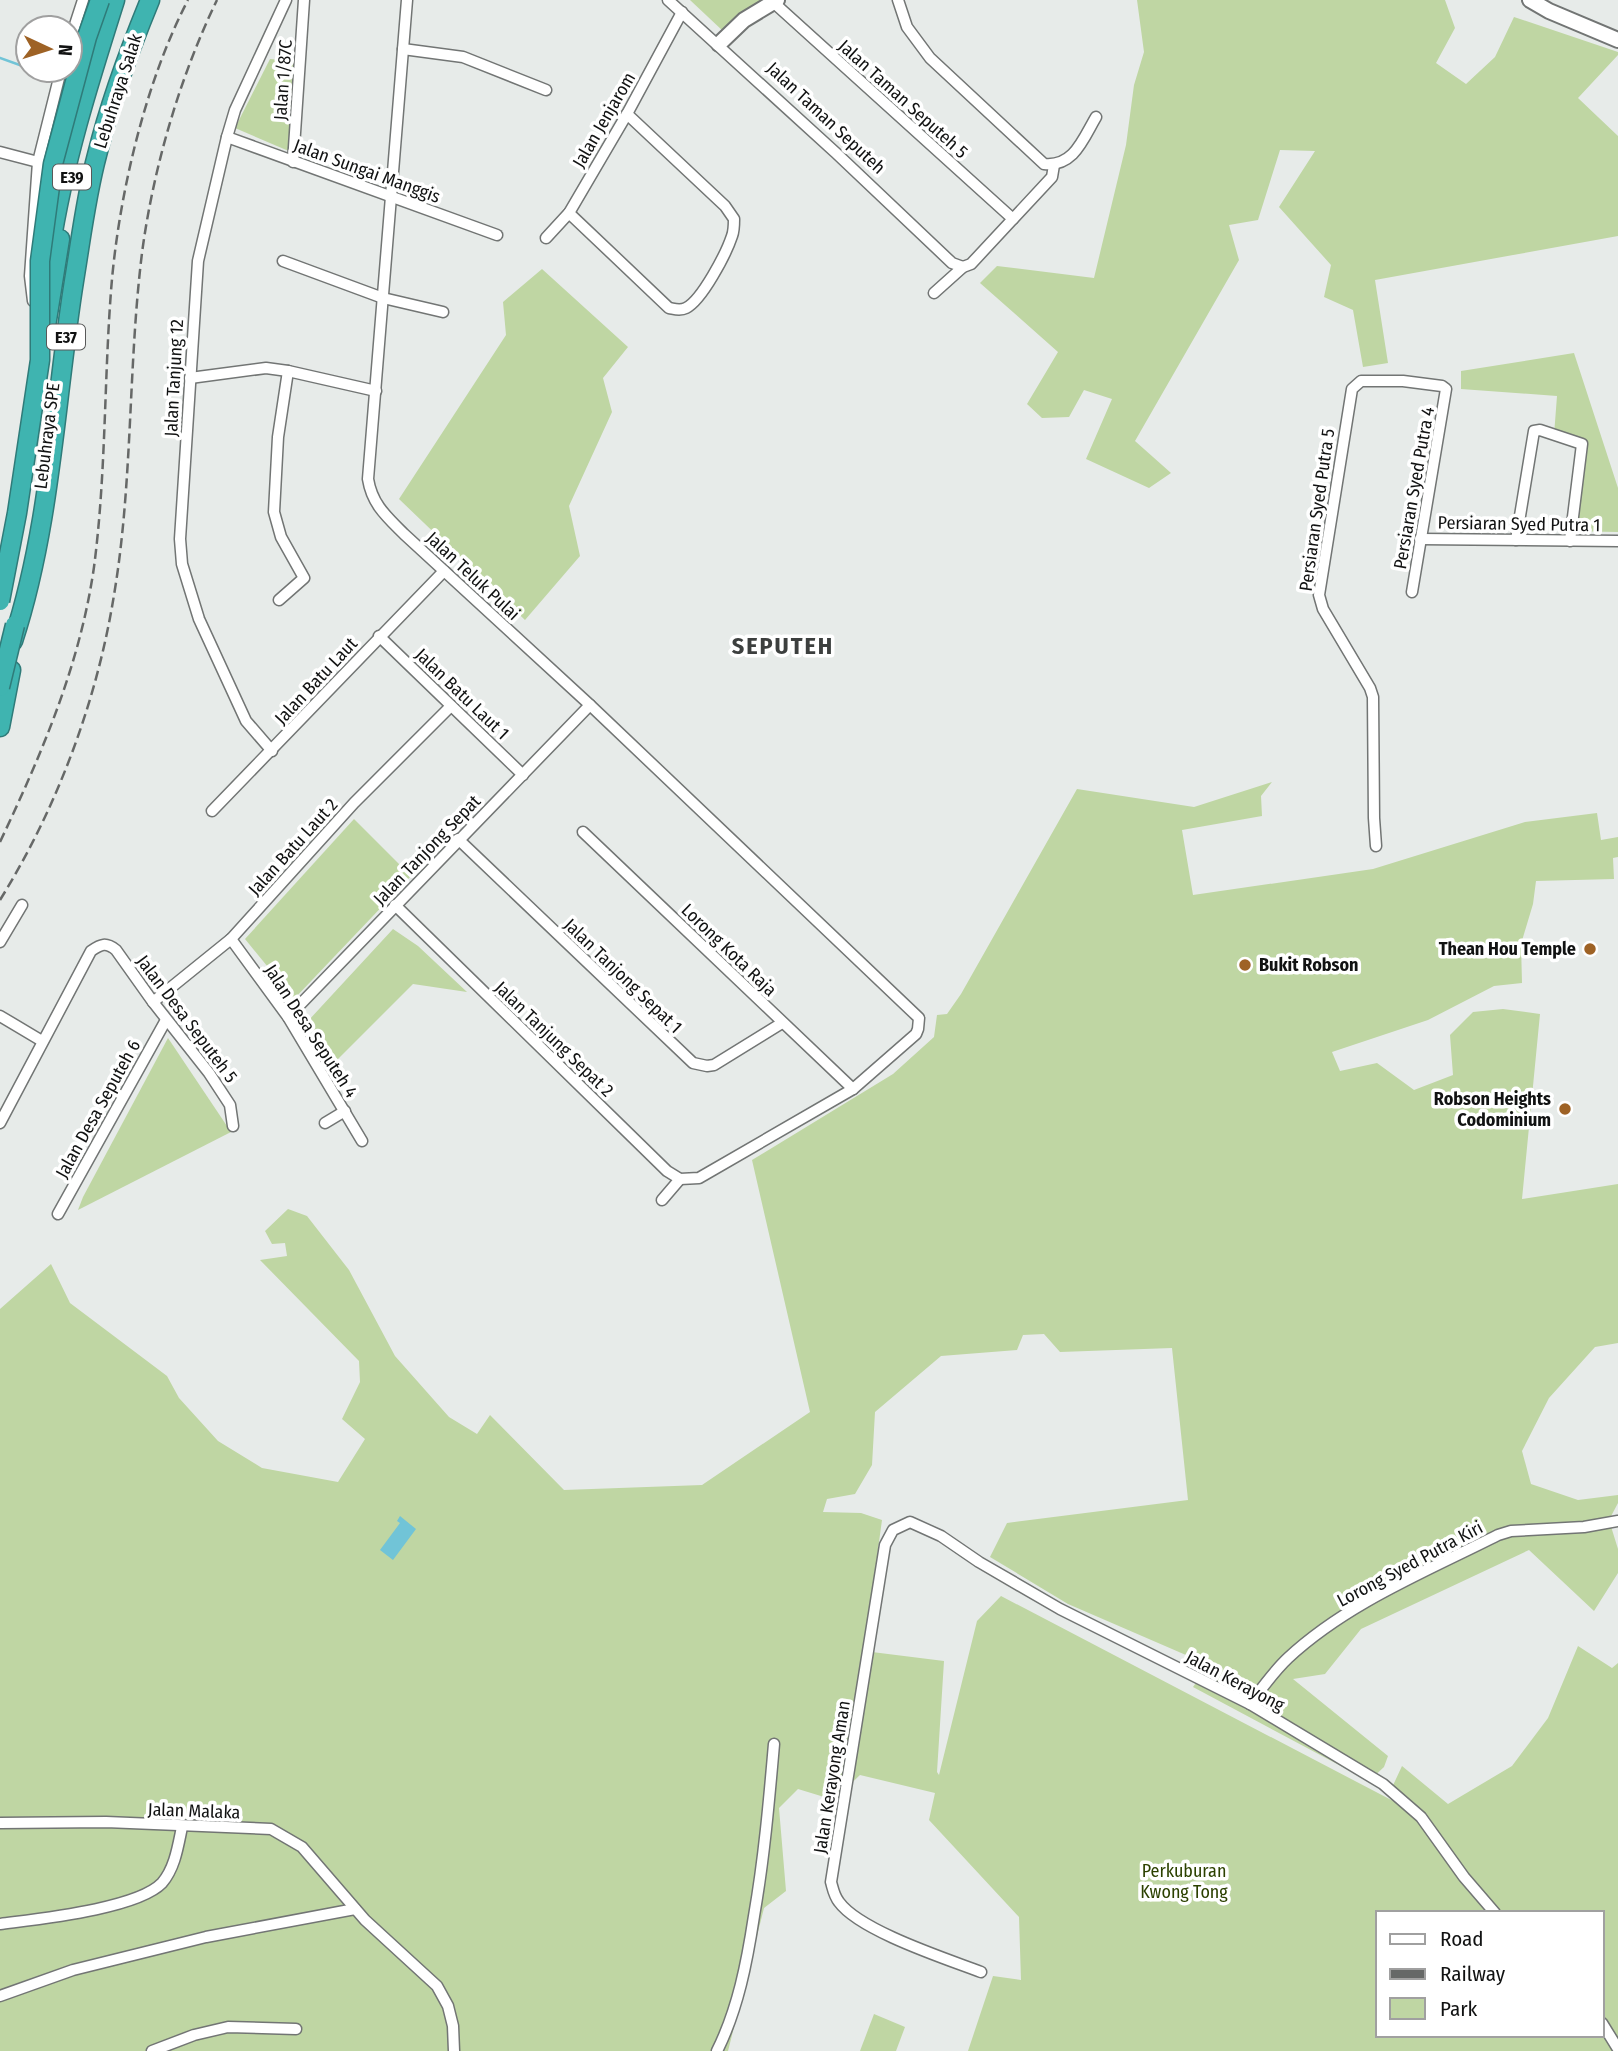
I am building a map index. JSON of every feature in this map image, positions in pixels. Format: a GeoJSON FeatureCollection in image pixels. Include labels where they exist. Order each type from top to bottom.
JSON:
{"type":"FeatureCollection","features":[{"type":"Feature","properties":{"kind":"highway"},"geometry":{"type":"LineString","coordinates":[[40,360],[40,261],[53,164],[87,37],[100,0]]}},
{"type":"Feature","properties":{"kind":"highway","name":"Lebuhraya Salak"},"geometry":{"type":"LineString","coordinates":[[0,602],[23,488],[37,332],[53,230],[66,163],[82,103],[115,0]]}},
{"type":"Feature","properties":{"kind":"highway","name":"Lebuhraya SPE"},"geometry":{"type":"LineString","coordinates":[[0,602],[17,513],[67,198],[94,97],[127,0]]}},
{"type":"Feature","properties":{"kind":"highway","name":"Lebuhraya SPE"},"geometry":{"type":"LineString","coordinates":[[0,668],[18,620],[36,527],[67,280],[82,201],[129,29],[141,0]]}},
{"type":"Feature","properties":{"kind":"highway","name":"Lebuhraya Salak"},"geometry":{"type":"LineString","coordinates":[[0,678],[18,620],[45,498],[74,282],[96,156],[126,58],[150,0]]}},
{"type":"Feature","properties":{"kind":"highway"},"geometry":{"type":"LineString","coordinates":[[0,687],[18,620]]}},
{"type":"Feature","properties":{"kind":"highway"},"geometry":{"type":"LineString","coordinates":[[0,727],[18,620]]}},
{"type":"Feature","properties":{"kind":"street","name":"Jalan Tanjung 12"},"geometry":{"type":"LineString","coordinates":[[272,751],[246,721],[199,619],[182,564],[180,539],[198,261],[235,110],[286,0]]}},
{"type":"Feature","properties":{"kind":"street","name":"Jalan 1/87C"},"geometry":{"type":"LineString","coordinates":[[293,162],[304,0]]}},
{"type":"Feature","properties":{"kind":"street","name":"Jalan Teluk Pulai"},"geometry":{"type":"LineString","coordinates":[[407,0],[369,479],[371,494],[377,507],[919,1018],[916,1034],[853,1089]]}},
{"type":"Feature","properties":{"kind":"street","name":"Jalan Taman Seputeh"},"geometry":{"type":"LineString","coordinates":[[668,0],[719,44],[952,263],[963,267]]}},
{"type":"Feature","properties":{"kind":"street"},"geometry":{"type":"LineString","coordinates":[[898,0],[907,26],[930,58],[1044,164],[1054,165],[1074,155],[1096,117]]}},
{"type":"Feature","properties":{"kind":"street"},"geometry":{"type":"LineString","coordinates":[[1530,0],[1549,11],[1618,40]]}},
{"type":"Feature","properties":{"kind":"street"},"geometry":{"type":"LineString","coordinates":[[719,44],[744,20],[775,1]]}},
{"type":"Feature","properties":{"kind":"street","name":"Jalan Taman Seputeh 5"},"geometry":{"type":"LineString","coordinates":[[775,1],[1013,219]]}},
{"type":"Feature","properties":{"kind":"street","name":"Jalan Jenjarom"},"geometry":{"type":"LineString","coordinates":[[546,237],[569,213],[682,12]]}},
{"type":"Feature","properties":{"kind":"street"},"geometry":{"type":"LineString","coordinates":[[403,49],[463,57],[546,90]]}},
{"type":"Feature","properties":{"kind":"street"},"geometry":{"type":"LineString","coordinates":[[37,332],[30,276],[38,162],[58,84]]}},
{"type":"Feature","properties":{"kind":"street"},"geometry":{"type":"LineString","coordinates":[[569,213],[669,308],[677,310],[688,307],[701,293],[721,260],[733,235],[734,219],[725,206],[627,114]]}},
{"type":"Feature","properties":{"kind":"street","name":"Jalan Sungai Manggis"},"geometry":{"type":"LineString","coordinates":[[227,137],[497,236]]}},
{"type":"Feature","properties":{"kind":"street"},"geometry":{"type":"LineString","coordinates":[[0,152],[38,162]]}},
{"type":"Feature","properties":{"kind":"street"},"geometry":{"type":"LineString","coordinates":[[934,293],[963,267],[971,264],[1052,177],[1054,165]]}},
{"type":"Feature","properties":{"kind":"street"},"geometry":{"type":"LineString","coordinates":[[283,261],[383,298],[443,312]]}},
{"type":"Feature","properties":{"kind":"street"},"geometry":{"type":"LineString","coordinates":[[190,378],[266,368],[288,370],[376,391]]}},
{"type":"Feature","properties":{"kind":"street"},"geometry":{"type":"LineString","coordinates":[[279,600],[304,578],[281,537],[274,512],[278,437],[288,370]]}},
{"type":"Feature","properties":{"kind":"street","name":"Persiaran Syed Putra 5"},"geometry":{"type":"LineString","coordinates":[[1376,846],[1373,697],[1319,602],[1322,574],[1352,389],[1361,381],[1403,381],[1442,386],[1446,390]]}},
{"type":"Feature","properties":{"kind":"street","name":"Persiaran Syed Putra 4"},"geometry":{"type":"LineString","coordinates":[[1412,592],[1446,390]]}},
{"type":"Feature","properties":{"kind":"street"},"geometry":{"type":"LineString","coordinates":[[1516,540],[1534,431],[1540,430],[1582,444],[1570,541]]}},
{"type":"Feature","properties":{"kind":"street","name":"Persiaran Syed Putra 1"},"geometry":{"type":"LineString","coordinates":[[1420,539],[1618,541]]}},
{"type":"Feature","properties":{"kind":"street","name":"Jalan Batu Laut"},"geometry":{"type":"LineString","coordinates":[[212,811],[444,571]]}},
{"type":"Feature","properties":{"kind":"street","name":"Jalan Batu Laut 1"},"geometry":{"type":"LineString","coordinates":[[379,636],[523,775]]}},
{"type":"Feature","properties":{"kind":"street","name":"Jalan Tanjong Sepat"},"geometry":{"type":"LineString","coordinates":[[288,1017],[590,705]]}},
{"type":"Feature","properties":{"kind":"street","name":"Jalan Batu Laut 2"},"geometry":{"type":"LineString","coordinates":[[153,1002],[231,939],[354,803],[451,706]]}},
{"type":"Feature","properties":{"kind":"street","name":"Lorong Kota Raja"},"geometry":{"type":"LineString","coordinates":[[583,832],[853,1089]]}},
{"type":"Feature","properties":{"kind":"street","name":"Jalan Tanjong Sepat 1"},"geometry":{"type":"LineString","coordinates":[[458,839],[693,1063],[714,1065],[782,1023]]}},
{"type":"Feature","properties":{"kind":"street"},"geometry":{"type":"LineString","coordinates":[[0,942],[22,905]]}},
{"type":"Feature","properties":{"kind":"street","name":"Jalan Tanjung Sepat 2"},"geometry":{"type":"LineString","coordinates":[[395,905],[667,1171],[680,1179]]}},
{"type":"Feature","properties":{"kind":"street","name":"Jalan Desa Seputeh 4"},"geometry":{"type":"LineString","coordinates":[[231,939],[288,1017],[362,1141]]}},
{"type":"Feature","properties":{"kind":"street","name":"Jalan Desa Seputeh 5"},"geometry":{"type":"LineString","coordinates":[[42,1041],[91,951],[100,944],[109,944],[209,1073],[230,1105],[233,1126]]}},
{"type":"Feature","properties":{"kind":"street"},"geometry":{"type":"LineString","coordinates":[[0,1016],[42,1041],[0,1123]]}},
{"type":"Feature","properties":{"kind":"street","name":"Jalan Desa Seputeh 6"},"geometry":{"type":"LineString","coordinates":[[58,1214],[166,1020]]}},
{"type":"Feature","properties":{"kind":"street"},"geometry":{"type":"LineString","coordinates":[[662,1200],[680,1179],[699,1178],[853,1089]]}},
{"type":"Feature","properties":{"kind":"street"},"geometry":{"type":"LineString","coordinates":[[325,1123],[345,1111]]}},
{"type":"Feature","properties":{"kind":"street","name":"Lorong Syed Putra Kiri"},"geometry":{"type":"LineString","coordinates":[[1250,1704],[1285,1660],[1326,1628],[1369,1601],[1497,1535],[1511,1531],[1584,1527],[1618,1521]]}},
{"type":"Feature","properties":{"kind":"street","name":"Jalan Kerayong Aman"},"geometry":{"type":"LineString","coordinates":[[921,1525],[910,1522],[903,1524],[893,1530],[885,1545],[831,1882],[840,1905],[864,1922],[908,1944],[981,1972]]}},
{"type":"Feature","properties":{"kind":"street","name":"Jalan Kerayong"},"geometry":{"type":"LineString","coordinates":[[921,1525],[1059,1609],[1250,1704],[1383,1784],[1401,1797],[1421,1818],[1464,1877],[1493,1911]]}},
{"type":"Feature","properties":{"kind":"street"},"geometry":{"type":"LineString","coordinates":[[717,2051],[729,2028],[748,1957],[765,1852],[774,1744]]}},
{"type":"Feature","properties":{"kind":"street","name":"Jalan Malaka"},"geometry":{"type":"LineString","coordinates":[[0,1823],[106,1822],[271,1829],[302,1847],[355,1909],[437,1986],[453,2026],[454,2051]]}},
{"type":"Feature","properties":{"kind":"street"},"geometry":{"type":"LineString","coordinates":[[0,1924],[79,1914],[145,1893],[160,1884],[172,1868],[182,1827]]}},
{"type":"Feature","properties":{"kind":"street"},"geometry":{"type":"LineString","coordinates":[[0,1996],[74,1970],[180,1944],[355,1909]]}},
{"type":"Feature","properties":{"kind":"street"},"geometry":{"type":"LineString","coordinates":[[152,2051],[228,2026],[296,2029]]}},
{"type":"Feature","properties":{"kind":"street"},"geometry":{"type":"LineString","coordinates":[[1604,2026],[1618,2049]]}},
{"type":"Feature","properties":{"kind":"green space"},"geometry":{"type":"Polygon","coordinates":[[[690,0],[770,0],[724,32],[690,0]]]}},
{"type":"Feature","properties":{"kind":"green space"},"geometry":{"type":"Polygon","coordinates":[[[1137,0],[1445,0],[1455,28],[1436,63],[1466,84],[1495,57],[1514,17],[1618,52],[1578,98],[1618,136],[1618,236],[1375,280],[1388,363],[1363,367],[1353,310],[1324,297],[1331,265],[1279,207],[1315,151],[1280,150],[1258,220],[1229,225],[1239,260],[1135,441],[1171,473],[1149,488],[1086,459],[1112,399],[1084,390],[1069,417],[1042,418],[1027,404],[1058,352],[980,283],[997,266],[1094,278],[1126,145],[1134,85],[1144,52],[1137,0]]]}},
{"type":"Feature","properties":{"kind":"green space"},"geometry":{"type":"Polygon","coordinates":[[[270,59],[295,61],[291,152],[235,128],[270,59]]]}},
{"type":"Feature","properties":{"kind":"green space"},"geometry":{"type":"Polygon","coordinates":[[[542,269],[628,347],[603,378],[612,412],[569,506],[580,556],[525,620],[399,499],[506,335],[503,302],[542,269]]]}},
{"type":"Feature","properties":{"kind":"green space"},"geometry":{"type":"Polygon","coordinates":[[[1574,353],[1618,488],[1618,532],[1562,531],[1576,519],[1584,439],[1554,435],[1557,396],[1461,389],[1461,371],[1574,353]]]}},
{"type":"Feature","properties":{"kind":"green space","name":"Perkuburan Kwong Tong"},"geometry":{"type":"Polygon","coordinates":[[[1272,782],[1261,796],[1262,816],[1182,830],[1193,895],[1373,869],[1525,822],[1597,813],[1601,840],[1618,837],[1618,857],[1613,858],[1614,879],[1536,881],[1533,904],[1521,944],[1522,983],[1494,986],[1428,1020],[1332,1052],[1340,1071],[1377,1063],[1414,1090],[1453,1075],[1450,1035],[1473,1012],[1503,1009],[1540,1014],[1522,1199],[1618,1184],[1618,1343],[1595,1347],[1549,1398],[1522,1451],[1531,1484],[1578,1500],[1618,1495],[1618,1503],[1609,1520],[1618,1549],[1618,1573],[1594,1611],[1529,1550],[1361,1629],[1325,1674],[1293,1679],[1388,1756],[1384,1767],[1369,1781],[1193,1687],[1209,1665],[1068,1604],[990,1557],[1007,1523],[1188,1500],[1172,1348],[1060,1352],[1044,1334],[1023,1335],[1017,1350],[941,1356],[875,1412],[872,1465],[855,1494],[827,1499],[823,1512],[861,1513],[882,1520],[864,1651],[944,1661],[937,1772],[939,1775],[977,1621],[1001,1596],[1399,1804],[1389,1794],[1402,1766],[1448,1804],[1512,1766],[1548,1718],[1578,1646],[1612,1668],[1618,1663],[1618,2051],[968,2051],[993,1976],[1021,1980],[1019,1917],[929,1820],[935,1793],[860,1775],[834,1800],[798,1789],[779,1808],[786,1891],[764,1908],[728,2051],[0,2051],[0,1309],[51,1264],[70,1303],[167,1376],[179,1398],[218,1441],[262,1468],[338,1482],[365,1439],[342,1419],[360,1382],[359,1361],[260,1260],[287,1256],[285,1243],[272,1244],[265,1231],[288,1209],[307,1216],[349,1270],[395,1356],[449,1417],[477,1434],[490,1415],[564,1490],[702,1485],[810,1412],[752,1160],[893,1074],[934,1037],[937,1015],[947,1014],[961,994],[1077,789],[1194,807],[1272,782]]]}},
{"type":"Feature","properties":{"kind":"green space"},"geometry":{"type":"Polygon","coordinates":[[[354,819],[411,876],[294,999],[245,939],[354,819]]]}},
{"type":"Feature","properties":{"kind":"green space"},"geometry":{"type":"Polygon","coordinates":[[[393,929],[418,946],[467,992],[413,984],[334,1063],[308,1021],[393,929]]]}},
{"type":"Feature","properties":{"kind":"green space"},"geometry":{"type":"Polygon","coordinates":[[[168,1038],[231,1132],[78,1210],[83,1197],[168,1038]]]}},
{"type":"Feature","properties":{"kind":"green space"},"geometry":{"type":"Polygon","coordinates":[[[874,2014],[905,2027],[896,2051],[860,2051],[874,2014]]]}},
{"type":"Feature","properties":{"kind":"water"},"geometry":{"type":"Polygon","coordinates":[[[400,1516],[416,1529],[393,1560],[380,1550],[400,1523],[397,1521],[400,1516]]]}},
{"type":"Feature","properties":{"kind":"waterway"},"geometry":{"type":"LineString","coordinates":[[0,58],[14,63]]}},
{"type":"Feature","properties":{"kind":"railway"},"geometry":{"type":"LineString","coordinates":[[0,842],[45,742],[69,674],[88,603],[98,532],[111,291],[120,218],[136,141],[147,104],[159,67],[188,0]]}},
{"type":"Feature","properties":{"kind":"railway"},"geometry":{"type":"LineString","coordinates":[[0,900],[21,865],[57,791],[85,714],[107,635],[120,552],[128,467],[134,338],[147,221],[161,156],[180,91],[217,0]]}},
{"type":"Feature","properties":{"kind":"place","name":"Thean Hou Temple"},"geometry":{"type":"Point","coordinates":[1590,949]}},
{"type":"Feature","properties":{"kind":"place","name":"Bukit Robson"},"geometry":{"type":"Point","coordinates":[1245,965]}},
{"type":"Feature","properties":{"kind":"place","name":"Robson Heights Codominium"},"geometry":{"type":"Point","coordinates":[1565,1109]}},
{"type":"Feature","properties":{"kind":"district","name":"SEPUTEH"},"geometry":{"type":"Point","coordinates":[783,646]}}]}
